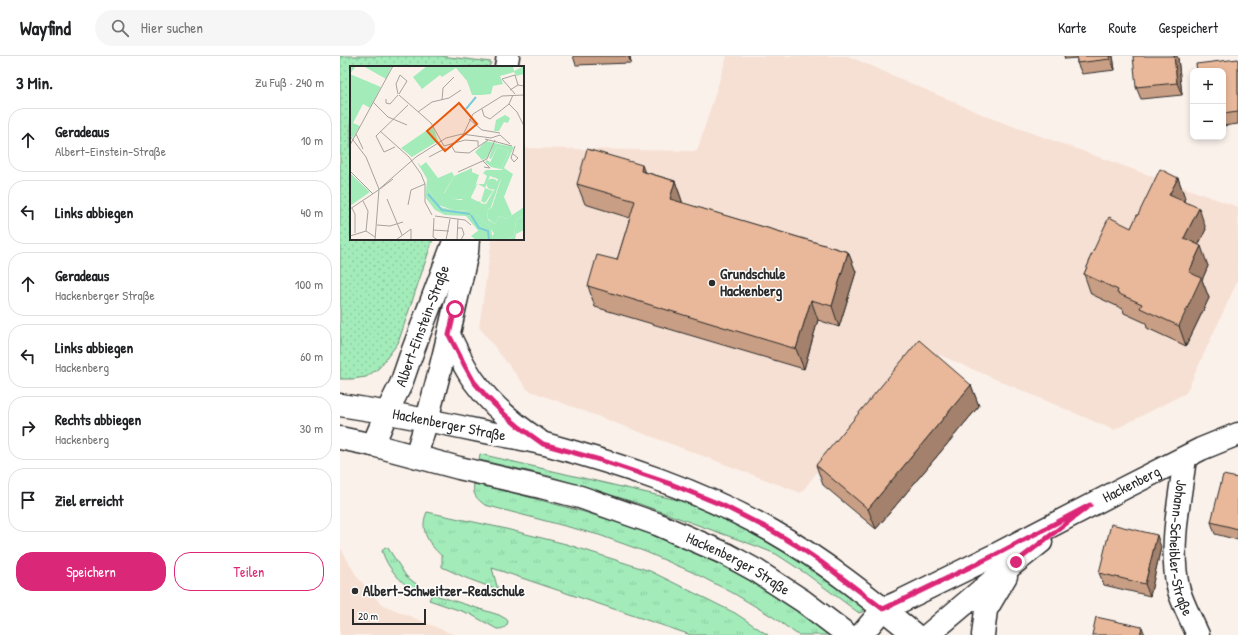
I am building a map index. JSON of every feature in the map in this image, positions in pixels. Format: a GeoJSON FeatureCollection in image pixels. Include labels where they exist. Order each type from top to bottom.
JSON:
{"type":"FeatureCollection","features":[{"type":"Feature","properties":{"kind":"street"},"geometry":{"type":"LineString","coordinates":[[506,66],[508,56]]}},
{"type":"Feature","properties":{"kind":"street","name":"Albert-Einstein-Straße"},"geometry":{"type":"LineString","coordinates":[[373,445],[401,384],[455,240]]}},
{"type":"Feature","properties":{"kind":"street","name":"Albert-Einstein-Straße"},"geometry":{"type":"LineString","coordinates":[[416,456],[428,420],[449,335],[467,252],[468,240]]}},
{"type":"Feature","properties":{"kind":"street"},"geometry":{"type":"LineString","coordinates":[[449,335],[474,382],[486,396],[518,426],[543,444]]}},
{"type":"Feature","properties":{"kind":"street","name":"Hackenberger Straße"},"geometry":{"type":"LineString","coordinates":[[340,405],[387,412],[543,444],[600,460],[671,484],[722,505],[771,530],[796,545],[821,562],[915,635]]}},
{"type":"Feature","properties":{"kind":"street","name":"Hackenberg"},"geometry":{"type":"LineString","coordinates":[[883,609],[995,555],[1201,449],[1238,434]]}},
{"type":"Feature","properties":{"kind":"street","name":"Hackenberger Straße"},"geometry":{"type":"LineString","coordinates":[[340,438],[580,497],[657,524],[726,554],[757,571],[803,601],[848,635]]}},
{"type":"Feature","properties":{"kind":"street","name":"Johann-Scheibler-Straße"},"geometry":{"type":"LineString","coordinates":[[1185,458],[1175,540],[1175,567],[1178,588],[1198,635]]}},
{"type":"Feature","properties":{"kind":"street","name":"Hackenberg"},"geometry":{"type":"LineString","coordinates":[[928,635],[1016,562],[1090,505]]}},
{"type":"Feature","properties":{"kind":"street","name":"Hackenberg"},"geometry":{"type":"LineString","coordinates":[[983,635],[986,610],[1016,562]]}},
{"type":"Feature","properties":{"kind":"street"},"geometry":{"type":"LineString","coordinates":[[861,635],[883,609]]}},
{"type":"Feature","properties":{"kind":"shaded area","name":"Grundschule Hackenberg"},"geometry":{"type":"Polygon","coordinates":[[[727,56],[848,56],[993,119],[1238,207],[1238,280],[1186,393],[1114,430],[916,345],[801,493],[528,390],[479,327],[492,240],[524,240],[524,148],[697,151],[727,56]]]}},
{"type":"Feature","properties":{"kind":"shaded area","name":"Albert-Schweitzer-Realschule"},"geometry":{"type":"Polygon","coordinates":[[[340,547],[358,578],[381,604],[455,635],[340,635],[340,547]]]}},
{"type":"Feature","properties":{"kind":"green space"},"geometry":{"type":"Polygon","coordinates":[[[340,56],[440,56],[491,62],[489,66],[350,66],[350,240],[433,240],[398,343],[379,368],[366,377],[340,379],[340,56]]]}},
{"type":"Feature","properties":{"kind":"green space"},"geometry":{"type":"Polygon","coordinates":[[[480,454],[686,502],[737,525],[785,552],[861,605],[864,609],[859,613],[805,573],[776,554],[637,503],[549,476],[479,460],[480,454]]]}},
{"type":"Feature","properties":{"kind":"green space"},"geometry":{"type":"Polygon","coordinates":[[[474,484],[499,489],[584,512],[642,530],[686,548],[742,576],[791,606],[829,635],[798,635],[773,617],[733,593],[692,572],[646,552],[599,535],[485,505],[474,494],[474,484]]]}},
{"type":"Feature","properties":{"kind":"green space"},"geometry":{"type":"Polygon","coordinates":[[[427,512],[502,528],[566,544],[650,571],[735,613],[768,635],[691,635],[492,568],[498,590],[442,567],[442,556],[426,536],[424,524],[427,512]]]}},
{"type":"Feature","properties":{"kind":"green space"},"geometry":{"type":"Polygon","coordinates":[[[385,547],[388,548],[406,576],[420,587],[415,593],[391,569],[382,551],[385,547]]]}},
{"type":"Feature","properties":{"kind":"green space"},"geometry":{"type":"Polygon","coordinates":[[[432,594],[499,615],[506,619],[508,623],[502,629],[497,629],[470,614],[429,600],[432,594]]]}},
{"type":"Feature","properties":{"kind":"building"},"geometry":{"type":"Polygon","coordinates":[[[1077,56],[1110,56],[1110,59],[1077,63],[1077,56]]]}},
{"type":"Feature","properties":{"kind":"building"},"geometry":{"type":"Polygon","coordinates":[[[1133,56],[1174,56],[1177,83],[1136,87],[1133,56]]]}},
{"type":"Feature","properties":{"kind":"building"},"geometry":{"type":"Polygon","coordinates":[[[1238,59],[1238,112],[1226,114],[1226,68],[1197,68],[1196,64],[1238,59]]]}},
{"type":"Feature","properties":{"kind":"building"},"geometry":{"type":"Polygon","coordinates":[[[587,149],[642,165],[641,171],[675,181],[670,199],[848,252],[832,306],[811,300],[796,349],[588,286],[597,255],[617,260],[635,201],[577,184],[587,149]]]}},
{"type":"Feature","properties":{"kind":"building"},"geometry":{"type":"Polygon","coordinates":[[[1160,169],[1178,178],[1169,195],[1199,208],[1184,238],[1201,246],[1189,272],[1201,278],[1179,326],[1140,308],[1142,304],[1117,293],[1118,290],[1084,274],[1109,217],[1131,228],[1160,169]]]}},
{"type":"Feature","properties":{"kind":"building"},"geometry":{"type":"Polygon","coordinates":[[[919,340],[971,385],[868,509],[816,465],[919,340]]]}},
{"type":"Feature","properties":{"kind":"building"},"geometry":{"type":"Polygon","coordinates":[[[1223,475],[1238,478],[1238,529],[1211,522],[1223,475]]]}},
{"type":"Feature","properties":{"kind":"building"},"geometry":{"type":"Polygon","coordinates":[[[1111,524],[1157,535],[1145,584],[1099,573],[1111,524]]]}},
{"type":"Feature","properties":{"kind":"building"},"geometry":{"type":"Polygon","coordinates":[[[1096,617],[1142,627],[1140,635],[1092,635],[1096,617]]]}},
{"type":"Feature","properties":{"kind":"place","name":"Grundschule Hackenberg"},"geometry":{"type":"Point","coordinates":[712,283]}},
{"type":"Feature","properties":{"kind":"place","name":"Albert-Schweitzer-Realschule"},"geometry":{"type":"Point","coordinates":[355,591]}},
{"type":"Feature","properties":{"kind":"route"},"geometry":{"type":"LineString","coordinates":[[455,309],[449,335],[474,382],[504,414],[543,444],[600,460],[671,484],[722,505],[771,530],[796,545],[857,588],[883,609],[995,555],[1090,505],[1016,562]]}}]}
